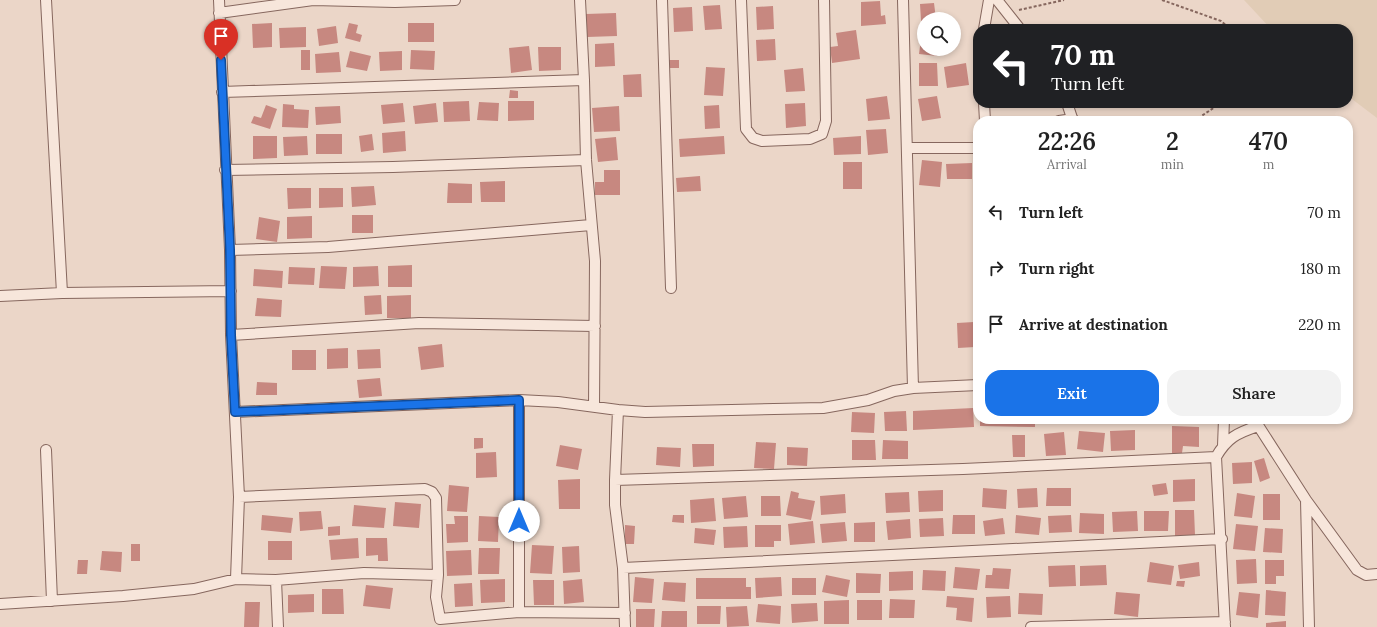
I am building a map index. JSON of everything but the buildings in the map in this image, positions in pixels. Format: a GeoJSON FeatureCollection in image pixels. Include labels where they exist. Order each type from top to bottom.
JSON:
{"type":"FeatureCollection","features":[{"type":"Feature","properties":{"kind":"street"},"geometry":{"type":"LineString","coordinates":[[46,0],[62,293]]}},
{"type":"Feature","properties":{"kind":"street"},"geometry":{"type":"LineString","coordinates":[[219,0],[225,170],[230,250],[231,335],[239,497],[236,579]]}},
{"type":"Feature","properties":{"kind":"street"},"geometry":{"type":"LineString","coordinates":[[219,13],[313,0],[395,2],[455,0]]}},
{"type":"Feature","properties":{"kind":"street"},"geometry":{"type":"LineString","coordinates":[[580,0],[586,160],[595,261],[594,407]]}},
{"type":"Feature","properties":{"kind":"street"},"geometry":{"type":"LineString","coordinates":[[662,0],[671,288]]}},
{"type":"Feature","properties":{"kind":"street"},"geometry":{"type":"LineString","coordinates":[[741,0],[746,129],[753,138],[762,141],[810,139],[822,134],[826,121],[824,0]]}},
{"type":"Feature","properties":{"kind":"street"},"geometry":{"type":"LineString","coordinates":[[903,0],[913,388]]}},
{"type":"Feature","properties":{"kind":"street"},"geometry":{"type":"LineString","coordinates":[[985,24],[988,0]]}},
{"type":"Feature","properties":{"kind":"street"},"geometry":{"type":"LineString","coordinates":[[997,0],[1016,24]]}},
{"type":"Feature","properties":{"kind":"street"},"geometry":{"type":"LineString","coordinates":[[222,92],[584,80]]}},
{"type":"Feature","properties":{"kind":"street"},"geometry":{"type":"LineString","coordinates":[[908,148],[973,148]]}},
{"type":"Feature","properties":{"kind":"street"},"geometry":{"type":"LineString","coordinates":[[225,170],[393,167],[586,160]]}},
{"type":"Feature","properties":{"kind":"street"},"geometry":{"type":"LineString","coordinates":[[230,250],[328,247],[591,225]]}},
{"type":"Feature","properties":{"kind":"street"},"geometry":{"type":"LineString","coordinates":[[0,296],[62,293],[231,291]]}},
{"type":"Feature","properties":{"kind":"street"},"geometry":{"type":"LineString","coordinates":[[231,335],[419,323],[595,326]]}},
{"type":"Feature","properties":{"kind":"street"},"geometry":{"type":"LineString","coordinates":[[235,412],[519,400],[558,402],[645,412],[823,408],[868,400],[894,391],[913,388],[973,385]]}},
{"type":"Feature","properties":{"kind":"street"},"geometry":{"type":"LineString","coordinates":[[519,400],[520,612]]}},
{"type":"Feature","properties":{"kind":"street"},"geometry":{"type":"LineString","coordinates":[[618,410],[615,505],[624,568],[625,627]]}},
{"type":"Feature","properties":{"kind":"street"},"geometry":{"type":"LineString","coordinates":[[1223,446],[1224,424]]}},
{"type":"Feature","properties":{"kind":"street"},"geometry":{"type":"LineString","coordinates":[[1031,627],[1225,624],[1222,539],[1216,457],[1223,446],[1238,433],[1254,424]]}},
{"type":"Feature","properties":{"kind":"street"},"geometry":{"type":"LineString","coordinates":[[1257,424],[1306,500],[1357,570],[1366,575],[1377,574]]}},
{"type":"Feature","properties":{"kind":"street"},"geometry":{"type":"LineString","coordinates":[[46,450],[52,601]]}},
{"type":"Feature","properties":{"kind":"street"},"geometry":{"type":"LineString","coordinates":[[615,480],[955,469],[1216,457]]}},
{"type":"Feature","properties":{"kind":"street"},"geometry":{"type":"LineString","coordinates":[[239,497],[425,490],[432,492],[436,498],[438,575],[436,597],[440,619],[520,612],[624,613]]}},
{"type":"Feature","properties":{"kind":"street"},"geometry":{"type":"LineString","coordinates":[[1306,500],[1309,627]]}},
{"type":"Feature","properties":{"kind":"street"},"geometry":{"type":"LineString","coordinates":[[624,568],[1222,539]]}},
{"type":"Feature","properties":{"kind":"street"},"geometry":{"type":"LineString","coordinates":[[0,604],[194,589],[236,579],[276,580],[364,573],[438,575]]}},
{"type":"Feature","properties":{"kind":"street"},"geometry":{"type":"LineString","coordinates":[[276,580],[278,627]]}},
{"type":"Feature","properties":{"kind":"path"},"geometry":{"type":"LineString","coordinates":[[1007,13],[1064,0]]}},
{"type":"Feature","properties":{"kind":"path"},"geometry":{"type":"LineString","coordinates":[[1162,0],[1220,21],[1224,24]]}},
{"type":"Feature","properties":{"kind":"path"},"geometry":{"type":"LineString","coordinates":[[1202,116],[1214,108]]}},
{"type":"Feature","properties":{"kind":"shaded area"},"geometry":{"type":"Polygon","coordinates":[[[1244,0],[1377,0],[1377,118],[1353,100],[1353,24],[1266,24],[1244,0]]]}},
{"type":"Feature","properties":{"kind":"route"},"geometry":{"type":"LineString","coordinates":[[221,60],[225,170],[230,250],[231,335],[235,412],[519,400],[519,521]]}}]}
